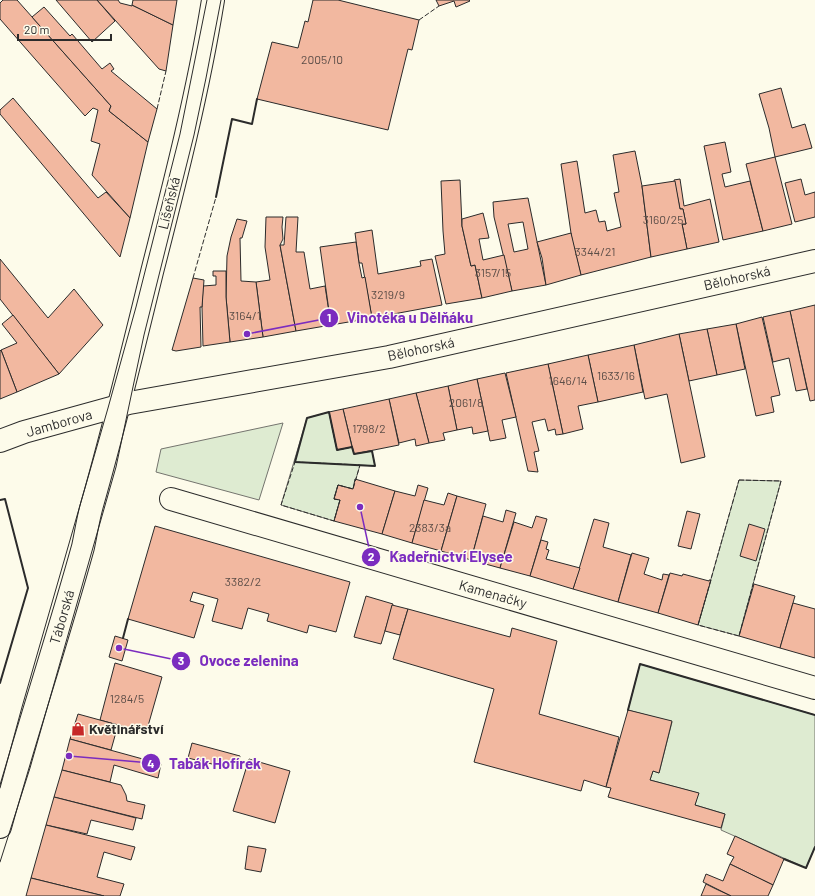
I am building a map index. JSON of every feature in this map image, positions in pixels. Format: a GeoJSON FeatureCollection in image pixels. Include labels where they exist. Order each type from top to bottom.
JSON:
{"type":"FeatureCollection","features":[{"type":"Feature","properties":{"kind":"street","name":"Líšeňská"},"geometry":{"type":"LineString","coordinates":[[119,406],[187,133],[214,0]]}},
{"type":"Feature","properties":{"kind":"street","name":"Bělohorská"},"geometry":{"type":"LineString","coordinates":[[119,406],[178,393],[389,357],[815,261]]}},
{"type":"Feature","properties":{"kind":"street","name":"Jamborova"},"geometry":{"type":"LineString","coordinates":[[0,441],[24,432],[119,406]]}},
{"type":"Feature","properties":{"kind":"street","name":"Táborská"},"geometry":{"type":"LineString","coordinates":[[0,827],[25,738],[36,710],[83,544],[91,508],[119,406]]}},
{"type":"Feature","properties":{"kind":"street","name":"Kamenačky"},"geometry":{"type":"LineString","coordinates":[[171,499],[815,688]]}},
{"type":"Feature","properties":{"kind":"green space"},"geometry":{"type":"Polygon","coordinates":[[[329,412],[337,450],[352,447],[354,454],[372,451],[375,466],[360,465],[353,489],[338,485],[334,498],[340,500],[334,521],[281,505],[307,418],[329,412]]]}},
{"type":"Feature","properties":{"kind":"green space"},"geometry":{"type":"Polygon","coordinates":[[[283,423],[259,500],[156,472],[161,449],[283,423]]]}},
{"type":"Feature","properties":{"kind":"green space"},"geometry":{"type":"Polygon","coordinates":[[[739,480],[781,481],[739,636],[698,625],[739,480]]]}},
{"type":"Feature","properties":{"kind":"green space"},"geometry":{"type":"Polygon","coordinates":[[[640,664],[815,715],[815,847],[806,868],[721,830],[725,814],[695,805],[698,793],[650,780],[653,771],[659,773],[672,722],[628,710],[640,664]]]}},
{"type":"Feature","properties":{"kind":"building"},"geometry":{"type":"Polygon","coordinates":[[[3,0],[17,0],[111,106],[109,111],[148,142],[130,218],[92,175],[100,144],[91,141],[98,110],[93,108],[85,116],[0,19],[0,3],[3,0]]]}},
{"type":"Feature","properties":{"kind":"building"},"geometry":{"type":"Polygon","coordinates":[[[56,0],[97,0],[115,21],[92,42],[56,0]]]}},
{"type":"Feature","properties":{"kind":"building"},"geometry":{"type":"Polygon","coordinates":[[[97,0],[118,0],[120,3],[132,5],[173,25],[166,71],[159,69],[97,0]]]}},
{"type":"Feature","properties":{"kind":"building"},"geometry":{"type":"Polygon","coordinates":[[[133,0],[177,0],[173,25],[132,5],[133,0]]]}},
{"type":"Feature","properties":{"kind":"building"},"geometry":{"type":"Polygon","coordinates":[[[313,0],[338,0],[419,20],[412,50],[408,49],[388,130],[257,99],[272,42],[298,48],[305,21],[308,22],[313,0]]]}},
{"type":"Feature","properties":{"kind":"building"},"geometry":{"type":"Polygon","coordinates":[[[436,0],[470,1],[456,7],[454,1],[439,6],[436,0]]]}},
{"type":"Feature","properties":{"kind":"building"},"geometry":{"type":"Polygon","coordinates":[[[44,7],[70,36],[72,34],[102,69],[110,63],[114,69],[111,71],[157,109],[148,142],[109,111],[111,106],[32,17],[44,7]]]}},
{"type":"Feature","properties":{"kind":"building"},"geometry":{"type":"Polygon","coordinates":[[[781,88],[792,128],[805,124],[812,148],[775,157],[769,128],[759,94],[781,88]]]}},
{"type":"Feature","properties":{"kind":"building"},"geometry":{"type":"Polygon","coordinates":[[[13,98],[98,198],[106,192],[130,218],[120,257],[0,114],[0,110],[13,98]]]}},
{"type":"Feature","properties":{"kind":"building"},"geometry":{"type":"Polygon","coordinates":[[[725,142],[731,172],[722,174],[725,187],[750,181],[763,231],[723,240],[704,146],[725,142]]]}},
{"type":"Feature","properties":{"kind":"building"},"geometry":{"type":"Polygon","coordinates":[[[635,151],[642,186],[651,257],[581,275],[572,240],[561,164],[577,161],[585,213],[596,210],[599,222],[605,221],[607,231],[621,227],[614,193],[619,192],[613,155],[635,151]]]}},
{"type":"Feature","properties":{"kind":"building"},"geometry":{"type":"Polygon","coordinates":[[[775,157],[792,224],[763,231],[746,164],[775,157]]]}},
{"type":"Feature","properties":{"kind":"building"},"geometry":{"type":"Polygon","coordinates":[[[680,179],[684,206],[710,199],[719,242],[687,249],[682,224],[686,224],[683,209],[680,209],[674,180],[680,179]]]}},
{"type":"Feature","properties":{"kind":"building"},"geometry":{"type":"Polygon","coordinates":[[[801,179],[805,195],[815,192],[815,217],[795,222],[785,183],[801,179]]]}},
{"type":"Feature","properties":{"kind":"building"},"geometry":{"type":"Polygon","coordinates":[[[460,180],[462,226],[471,266],[475,265],[482,298],[446,304],[435,256],[445,254],[441,181],[460,180]]]}},
{"type":"Feature","properties":{"kind":"building"},"geometry":{"type":"Polygon","coordinates":[[[675,181],[680,209],[683,209],[686,224],[682,224],[687,249],[651,257],[642,186],[675,181]]]}},
{"type":"Feature","properties":{"kind":"building"},"geometry":{"type":"Polygon","coordinates":[[[528,198],[546,285],[512,291],[494,217],[493,202],[528,198]],[[523,222],[508,224],[514,252],[528,249],[523,222]]]}},
{"type":"Feature","properties":{"kind":"building"},"geometry":{"type":"Polygon","coordinates":[[[483,213],[489,238],[479,239],[483,260],[504,255],[512,291],[482,298],[475,265],[471,266],[462,226],[462,219],[483,213]]]}},
{"type":"Feature","properties":{"kind":"building"},"geometry":{"type":"Polygon","coordinates":[[[266,217],[283,217],[283,239],[280,245],[296,331],[263,337],[256,282],[270,280],[265,247],[266,217]]]}},
{"type":"Feature","properties":{"kind":"building"},"geometry":{"type":"Polygon","coordinates":[[[286,217],[298,217],[296,252],[304,252],[310,289],[325,286],[331,325],[296,331],[280,245],[284,245],[286,217]]]}},
{"type":"Feature","properties":{"kind":"building"},"geometry":{"type":"Polygon","coordinates":[[[237,219],[247,221],[242,238],[240,238],[241,281],[256,282],[263,337],[230,342],[226,297],[227,256],[237,219]]]}},
{"type":"Feature","properties":{"kind":"building"},"geometry":{"type":"Polygon","coordinates":[[[372,230],[378,274],[421,266],[420,261],[432,259],[442,305],[372,318],[362,263],[359,263],[355,233],[372,230]]]}},
{"type":"Feature","properties":{"kind":"building"},"geometry":{"type":"Polygon","coordinates":[[[571,233],[581,275],[546,285],[542,258],[537,242],[571,233]]]}},
{"type":"Feature","properties":{"kind":"building"},"geometry":{"type":"Polygon","coordinates":[[[356,242],[362,278],[365,277],[372,318],[331,325],[320,247],[356,242]]]}},
{"type":"Feature","properties":{"kind":"building"},"geometry":{"type":"Polygon","coordinates":[[[0,259],[48,318],[74,289],[103,325],[59,374],[0,299],[0,259]]]}},
{"type":"Feature","properties":{"kind":"building"},"geometry":{"type":"Polygon","coordinates":[[[213,271],[226,271],[226,297],[230,342],[203,346],[203,286],[216,285],[216,276],[213,276],[213,271]]]}},
{"type":"Feature","properties":{"kind":"building"},"geometry":{"type":"Polygon","coordinates":[[[193,278],[204,280],[202,307],[200,307],[201,347],[176,351],[172,350],[193,278]]]}},
{"type":"Feature","properties":{"kind":"building"},"geometry":{"type":"Polygon","coordinates":[[[815,305],[815,400],[810,401],[790,311],[815,305]]]}},
{"type":"Feature","properties":{"kind":"building"},"geometry":{"type":"Polygon","coordinates":[[[790,311],[807,389],[796,391],[789,358],[773,362],[763,317],[790,311]]]}},
{"type":"Feature","properties":{"kind":"building"},"geometry":{"type":"Polygon","coordinates":[[[13,315],[59,374],[17,392],[1,350],[17,343],[2,324],[13,315]]]}},
{"type":"Feature","properties":{"kind":"building"},"geometry":{"type":"Polygon","coordinates":[[[762,317],[780,395],[771,397],[774,412],[756,416],[736,324],[762,317]]]}},
{"type":"Feature","properties":{"kind":"building"},"geometry":{"type":"Polygon","coordinates":[[[736,324],[745,369],[717,375],[707,329],[736,324]]]}},
{"type":"Feature","properties":{"kind":"building"},"geometry":{"type":"Polygon","coordinates":[[[707,329],[717,375],[689,381],[679,334],[707,329]]]}},
{"type":"Feature","properties":{"kind":"building"},"geometry":{"type":"Polygon","coordinates":[[[679,334],[705,457],[681,463],[667,394],[645,399],[634,345],[679,334]]]}},
{"type":"Feature","properties":{"kind":"building"},"geometry":{"type":"Polygon","coordinates":[[[634,345],[643,392],[598,402],[588,355],[634,345]]]}},
{"type":"Feature","properties":{"kind":"building"},"geometry":{"type":"Polygon","coordinates":[[[1,350],[17,392],[0,399],[0,351],[1,350]]]}},
{"type":"Feature","properties":{"kind":"building"},"geometry":{"type":"Polygon","coordinates":[[[588,355],[598,402],[578,406],[583,429],[563,434],[548,364],[588,355]]]}},
{"type":"Feature","properties":{"kind":"building"},"geometry":{"type":"Polygon","coordinates":[[[548,364],[563,434],[556,435],[555,429],[548,431],[545,419],[532,422],[539,451],[534,452],[538,472],[528,471],[506,373],[548,364]]]}},
{"type":"Feature","properties":{"kind":"building"},"geometry":{"type":"Polygon","coordinates":[[[505,373],[516,417],[502,420],[506,438],[490,441],[477,379],[505,373]]]}},
{"type":"Feature","properties":{"kind":"building"},"geometry":{"type":"Polygon","coordinates":[[[477,379],[488,431],[473,434],[472,427],[457,430],[448,386],[477,379]]]}},
{"type":"Feature","properties":{"kind":"building"},"geometry":{"type":"Polygon","coordinates":[[[448,386],[457,430],[443,433],[445,440],[429,443],[416,393],[448,386]]]}},
{"type":"Feature","properties":{"kind":"building"},"geometry":{"type":"Polygon","coordinates":[[[416,393],[429,443],[416,446],[415,439],[399,443],[389,399],[416,393]]]}},
{"type":"Feature","properties":{"kind":"building"},"geometry":{"type":"Polygon","coordinates":[[[389,399],[399,445],[354,454],[343,409],[389,399]]]}},
{"type":"Feature","properties":{"kind":"building"},"geometry":{"type":"Polygon","coordinates":[[[343,409],[352,447],[337,450],[329,412],[343,409]]]}},
{"type":"Feature","properties":{"kind":"building"},"geometry":{"type":"Polygon","coordinates":[[[355,479],[395,491],[382,534],[334,521],[340,500],[334,499],[338,485],[353,489],[355,479]]]}},
{"type":"Feature","properties":{"kind":"building"},"geometry":{"type":"Polygon","coordinates":[[[418,485],[428,488],[412,543],[382,534],[395,491],[415,496],[418,485]]]}},
{"type":"Feature","properties":{"kind":"building"},"geometry":{"type":"Polygon","coordinates":[[[448,493],[457,496],[441,551],[412,543],[424,500],[444,505],[448,493]]]}},
{"type":"Feature","properties":{"kind":"building"},"geometry":{"type":"Polygon","coordinates":[[[457,496],[486,504],[471,560],[441,551],[457,496]]]}},
{"type":"Feature","properties":{"kind":"building"},"geometry":{"type":"Polygon","coordinates":[[[506,510],[516,513],[500,568],[471,560],[483,516],[503,522],[506,510]]]}},
{"type":"Feature","properties":{"kind":"building"},"geometry":{"type":"Polygon","coordinates":[[[687,511],[700,514],[691,549],[678,546],[687,511]]]}},
{"type":"Feature","properties":{"kind":"building"},"geometry":{"type":"Polygon","coordinates":[[[536,516],[547,519],[530,576],[500,568],[514,522],[532,528],[536,516]]]}},
{"type":"Feature","properties":{"kind":"building"},"geometry":{"type":"Polygon","coordinates":[[[594,519],[609,523],[603,547],[631,555],[618,602],[573,589],[594,519]]]}},
{"type":"Feature","properties":{"kind":"building"},"geometry":{"type":"Polygon","coordinates":[[[749,524],[765,529],[756,561],[740,556],[749,524]]]}},
{"type":"Feature","properties":{"kind":"building"},"geometry":{"type":"Polygon","coordinates":[[[155,526],[350,582],[336,632],[309,625],[307,633],[267,621],[269,614],[248,608],[242,629],[212,621],[218,599],[193,592],[190,601],[204,605],[194,638],[128,619],[155,526]]]}},
{"type":"Feature","properties":{"kind":"building"},"geometry":{"type":"Polygon","coordinates":[[[541,540],[548,542],[546,549],[549,550],[546,559],[580,568],[573,589],[530,576],[541,540]]]}},
{"type":"Feature","properties":{"kind":"building"},"geometry":{"type":"Polygon","coordinates":[[[632,553],[649,558],[644,574],[662,580],[663,574],[669,575],[658,613],[618,602],[632,553]]]}},
{"type":"Feature","properties":{"kind":"building"},"geometry":{"type":"Polygon","coordinates":[[[670,573],[682,576],[683,574],[709,581],[711,580],[698,625],[658,613],[670,573]]]}},
{"type":"Feature","properties":{"kind":"building"},"geometry":{"type":"Polygon","coordinates":[[[754,584],[795,596],[780,648],[739,636],[754,584]]]}},
{"type":"Feature","properties":{"kind":"building"},"geometry":{"type":"Polygon","coordinates":[[[366,596],[393,604],[381,644],[354,637],[366,596]]]}},
{"type":"Feature","properties":{"kind":"building"},"geometry":{"type":"Polygon","coordinates":[[[793,603],[815,609],[815,658],[780,648],[793,603]]]}},
{"type":"Feature","properties":{"kind":"building"},"geometry":{"type":"Polygon","coordinates":[[[392,605],[408,609],[400,635],[385,631],[392,605]]]}},
{"type":"Feature","properties":{"kind":"building"},"geometry":{"type":"Polygon","coordinates":[[[408,609],[510,637],[512,628],[557,641],[539,714],[619,737],[606,787],[584,780],[581,791],[474,762],[494,689],[393,659],[408,609]]]}},
{"type":"Feature","properties":{"kind":"building"},"geometry":{"type":"Polygon","coordinates":[[[115,636],[128,640],[122,661],[109,657],[115,636]]]}},
{"type":"Feature","properties":{"kind":"building"},"geometry":{"type":"Polygon","coordinates":[[[115,663],[162,677],[146,733],[100,720],[115,663]]]}},
{"type":"Feature","properties":{"kind":"building"},"geometry":{"type":"Polygon","coordinates":[[[628,710],[672,721],[659,773],[653,771],[650,780],[699,793],[695,805],[725,814],[721,828],[608,797],[611,788],[606,787],[628,710]]]}},
{"type":"Feature","properties":{"kind":"building"},"geometry":{"type":"Polygon","coordinates":[[[78,714],[118,725],[111,750],[70,739],[78,714]]]}},
{"type":"Feature","properties":{"kind":"building"},"geometry":{"type":"Polygon","coordinates":[[[70,739],[161,764],[158,778],[114,765],[110,782],[62,770],[70,739]]]}},
{"type":"Feature","properties":{"kind":"building"},"geometry":{"type":"Polygon","coordinates":[[[192,743],[240,756],[238,765],[221,761],[220,766],[188,758],[192,743]]]}},
{"type":"Feature","properties":{"kind":"building"},"geometry":{"type":"Polygon","coordinates":[[[249,759],[290,771],[275,823],[233,811],[249,759]]]}},
{"type":"Feature","properties":{"kind":"building"},"geometry":{"type":"Polygon","coordinates":[[[62,770],[121,785],[127,801],[145,805],[142,819],[54,797],[62,770]]]}},
{"type":"Feature","properties":{"kind":"building"},"geometry":{"type":"Polygon","coordinates":[[[54,797],[136,818],[133,830],[91,820],[87,834],[46,825],[54,797]]]}},
{"type":"Feature","properties":{"kind":"building"},"geometry":{"type":"Polygon","coordinates":[[[46,825],[135,847],[131,860],[104,852],[97,877],[124,884],[120,896],[104,896],[31,878],[46,825]]]}},
{"type":"Feature","properties":{"kind":"building"},"geometry":{"type":"Polygon","coordinates":[[[735,836],[784,859],[773,885],[730,864],[734,857],[727,854],[735,836]]]}},
{"type":"Feature","properties":{"kind":"building"},"geometry":{"type":"Polygon","coordinates":[[[248,846],[266,849],[261,872],[245,869],[248,846]]]}},
{"type":"Feature","properties":{"kind":"building"},"geometry":{"type":"Polygon","coordinates":[[[730,864],[773,885],[768,896],[731,896],[703,882],[706,874],[723,881],[730,864]]]}},
{"type":"Feature","properties":{"kind":"building"},"geometry":{"type":"Polygon","coordinates":[[[31,878],[104,896],[26,896],[31,878]]]}},
{"type":"Feature","properties":{"kind":"building"},"geometry":{"type":"Polygon","coordinates":[[[706,884],[716,889],[731,896],[701,896],[706,884]]]}},
{"type":"Feature","properties":{"kind":"tram line"},"geometry":{"type":"LineString","coordinates":[[0,788],[136,307],[180,134],[207,0]]}},
{"type":"Feature","properties":{"kind":"tram line"},"geometry":{"type":"LineString","coordinates":[[0,862],[30,768],[116,467],[144,335],[194,135],[221,0]]}},
{"type":"Feature","properties":{"kind":"fence"},"geometry":{"type":"LineString","coordinates":[[419,20],[439,6]]}},
{"type":"Feature","properties":{"kind":"fence"},"geometry":{"type":"LineString","coordinates":[[157,109],[166,71]]}},
{"type":"Feature","properties":{"kind":"fence"},"geometry":{"type":"LineString","coordinates":[[193,278],[216,197]]}},
{"type":"Feature","properties":{"kind":"fence"},"geometry":{"type":"LineString","coordinates":[[295,462],[360,465],[353,489],[338,485],[334,499],[340,500],[334,521],[281,505],[295,462]]}},
{"type":"Feature","properties":{"kind":"fence"},"geometry":{"type":"LineString","coordinates":[[739,480],[781,481],[739,636],[698,625],[739,480]]}},
{"type":"Feature","properties":{"kind":"wall"},"geometry":{"type":"LineString","coordinates":[[216,197],[232,119],[252,124],[257,99]]}},
{"type":"Feature","properties":{"kind":"wall"},"geometry":{"type":"LineString","coordinates":[[329,412],[337,450],[352,447],[354,454],[372,451],[375,466],[295,462],[307,418],[329,412]]}},
{"type":"Feature","properties":{"kind":"wall"},"geometry":{"type":"LineString","coordinates":[[0,500],[5,499],[28,588],[0,683]]}},
{"type":"Feature","properties":{"kind":"wall"},"geometry":{"type":"LineString","coordinates":[[123,638],[128,619]]}},
{"type":"Feature","properties":{"kind":"wall"},"geometry":{"type":"LineString","coordinates":[[628,710],[640,664],[815,715]]}},
{"type":"Feature","properties":{"kind":"wall"},"geometry":{"type":"LineString","coordinates":[[784,859],[806,868],[815,847]]}},
{"type":"Feature","properties":{"kind":"place","name":"Vinotéka u Dělňáku"},"geometry":{"type":"Point","coordinates":[247,334]}},
{"type":"Feature","properties":{"kind":"place","name":"Kadeřnictví Elysee"},"geometry":{"type":"Point","coordinates":[360,507]}},
{"type":"Feature","properties":{"kind":"place","name":"Ovoce zelenina"},"geometry":{"type":"Point","coordinates":[119,648]}},
{"type":"Feature","properties":{"kind":"place","name":"Květinářství"},"geometry":{"type":"Point","coordinates":[78,729]}},
{"type":"Feature","properties":{"kind":"place","name":"Tabák Hofírek"},"geometry":{"type":"Point","coordinates":[69,756]}}]}
